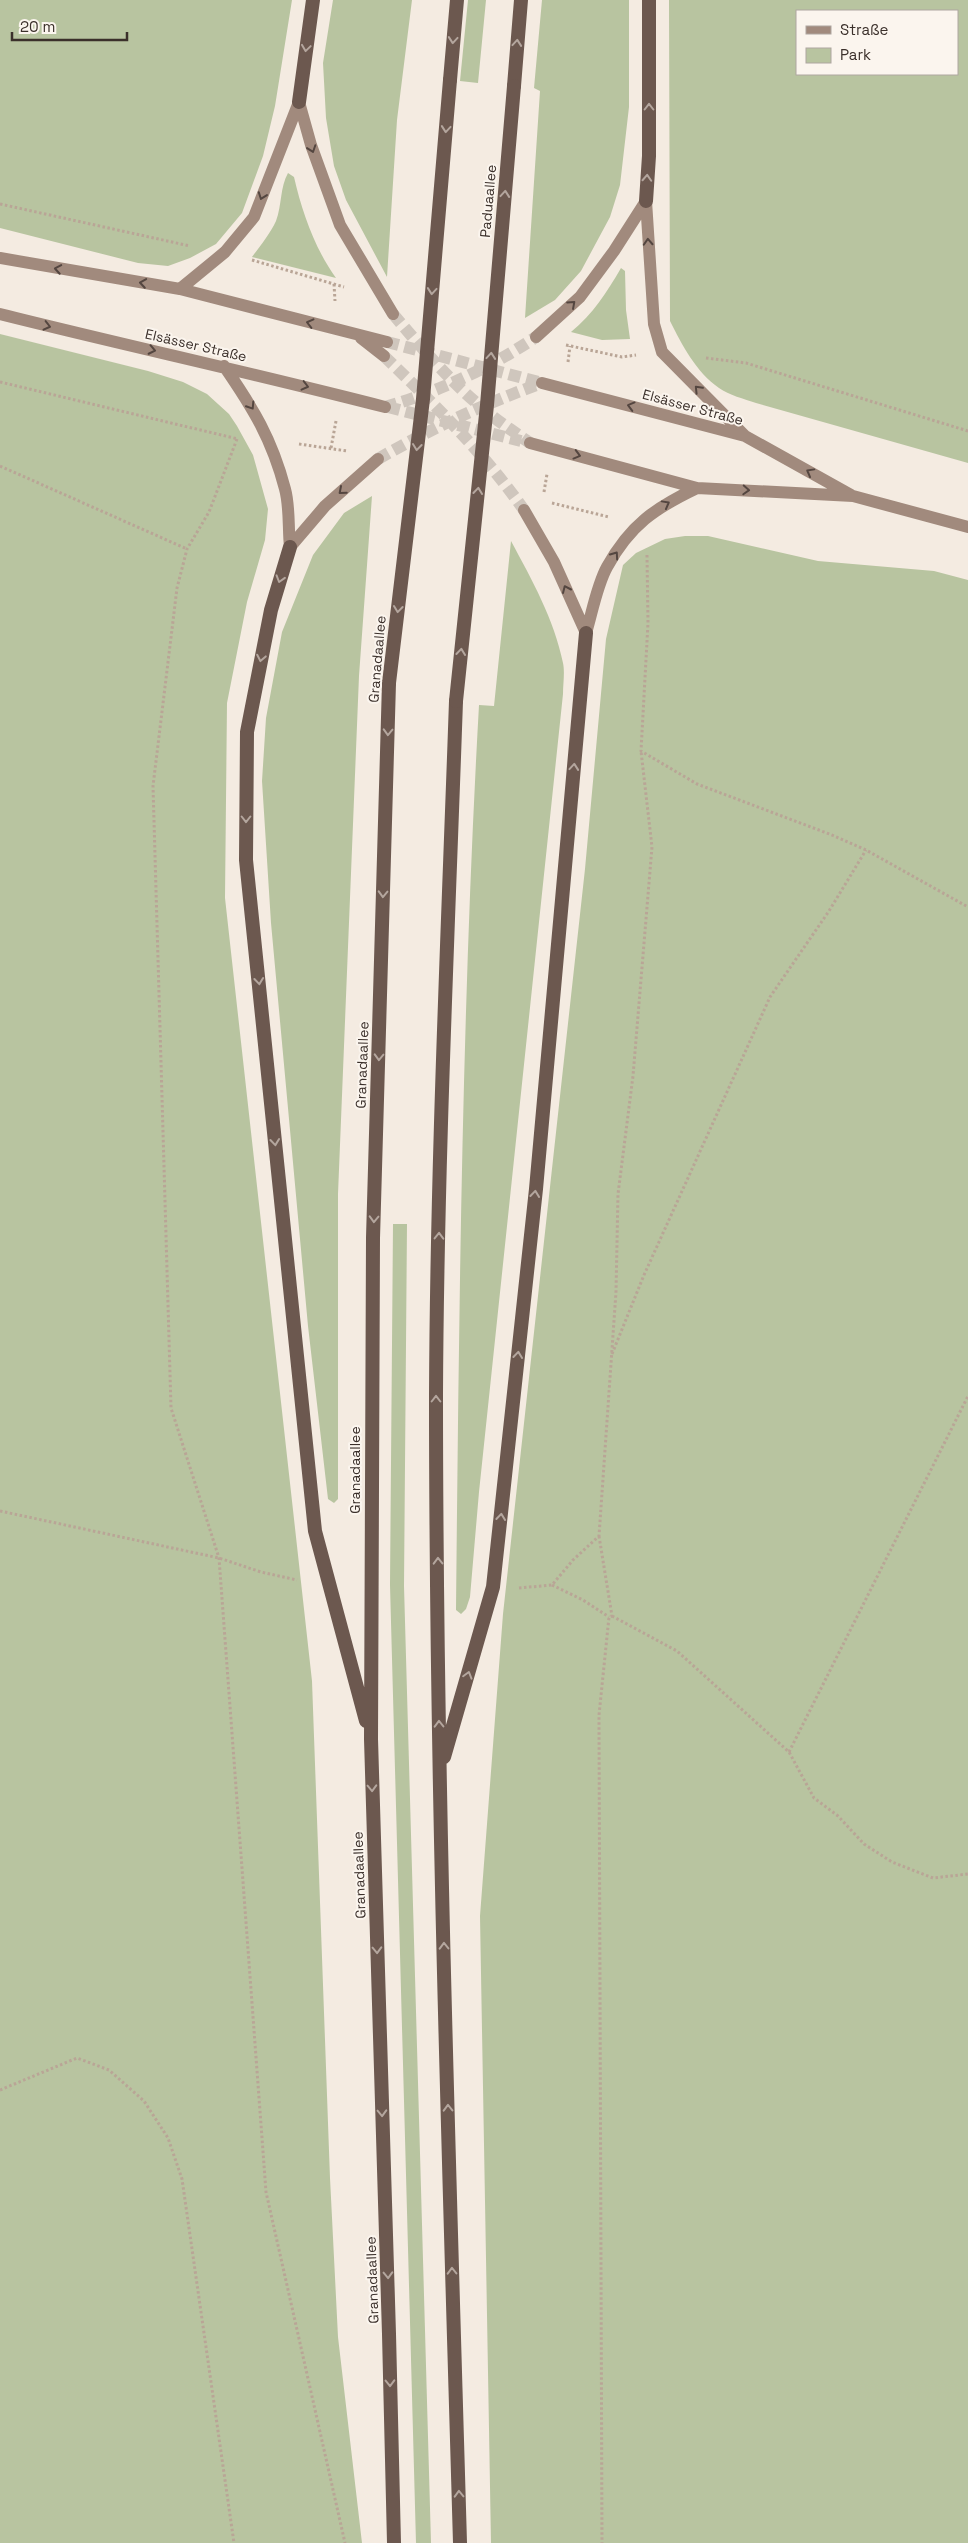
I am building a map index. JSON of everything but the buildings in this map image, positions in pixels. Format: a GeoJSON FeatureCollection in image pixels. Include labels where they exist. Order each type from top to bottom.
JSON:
{"type":"FeatureCollection","features":[{"type":"Feature","properties":{"kind":"highway"},"geometry":{"type":"LineString","coordinates":[[299,102],[313,0]]}},
{"type":"Feature","properties":{"kind":"highway","name":"Granadaallee"},"geometry":{"type":"LineString","coordinates":[[394,2543],[390,2334],[371,1739],[373,1238],[389,683],[423,399],[457,0]]}},
{"type":"Feature","properties":{"kind":"highway","name":"Paduaallee"},"geometry":{"type":"LineString","coordinates":[[440,1772],[436,1394],[439,1224],[456,701],[487,405],[521,0]]}},
{"type":"Feature","properties":{"kind":"highway"},"geometry":{"type":"LineString","coordinates":[[646,200],[649,156],[649,0]]}},
{"type":"Feature","properties":{"kind":"highway"},"geometry":{"type":"LineString","coordinates":[[290,547],[271,610],[247,732],[246,860],[315,1531],[371,1739]]}},
{"type":"Feature","properties":{"kind":"highway"},"geometry":{"type":"LineString","coordinates":[[460,2543],[440,1772],[493,1587],[536,1189],[586,633]]}},
{"type":"Feature","properties":{"kind":"main road"},"geometry":{"type":"LineString","coordinates":[[180,289],[225,252],[254,217],[299,102]]}},
{"type":"Feature","properties":{"kind":"main road"},"geometry":{"type":"LineString","coordinates":[[299,102],[311,145],[340,225],[393,314]]}},
{"type":"Feature","properties":{"kind":"main road"},"geometry":{"type":"LineString","coordinates":[[536,337],[580,297],[614,250],[646,200]]}},
{"type":"Feature","properties":{"kind":"main road"},"geometry":{"type":"LineString","coordinates":[[646,200],[654,324],[662,352],[745,436]]}},
{"type":"Feature","properties":{"kind":"main road"},"geometry":{"type":"LineString","coordinates":[[0,258],[180,289],[387,342]]}},
{"type":"Feature","properties":{"kind":"main road","name":"Elsässer Straße"},"geometry":{"type":"LineString","coordinates":[[0,314],[104,340],[224,366],[385,407]]}},
{"type":"Feature","properties":{"kind":"main road"},"geometry":{"type":"LineString","coordinates":[[357,335],[384,356]]}},
{"type":"Feature","properties":{"kind":"main road"},"geometry":{"type":"LineString","coordinates":[[224,366],[254,409],[269,440],[286,491],[290,547]]}},
{"type":"Feature","properties":{"kind":"main road","name":"Elsässer Straße"},"geometry":{"type":"LineString","coordinates":[[542,383],[745,436],[853,496]]}},
{"type":"Feature","properties":{"kind":"main road","name":"Elsässer Straße"},"geometry":{"type":"LineString","coordinates":[[530,443],[697,488],[853,496],[968,528]]}},
{"type":"Feature","properties":{"kind":"main road"},"geometry":{"type":"LineString","coordinates":[[290,547],[325,506],[378,459]]}},
{"type":"Feature","properties":{"kind":"main road"},"geometry":{"type":"LineString","coordinates":[[586,633],[606,568],[637,524],[662,505],[697,488]]}},
{"type":"Feature","properties":{"kind":"main road"},"geometry":{"type":"LineString","coordinates":[[524,510],[554,562],[586,633]]}},
{"type":"Feature","properties":{"kind":"path"},"geometry":{"type":"LineString","coordinates":[[0,204],[133,235],[225,252],[381,296]]}},
{"type":"Feature","properties":{"kind":"path"},"geometry":{"type":"LineString","coordinates":[[536,337],[622,357],[662,352],[746,364],[968,431]]}},
{"type":"Feature","properties":{"kind":"path"},"geometry":{"type":"LineString","coordinates":[[0,382],[237,439],[269,440],[331,448],[378,459]]}},
{"type":"Feature","properties":{"kind":"path"},"geometry":{"type":"LineString","coordinates":[[237,439],[209,512],[187,548],[177,588],[153,786],[170,1408],[219,1558],[266,2192],[345,2543]]}},
{"type":"Feature","properties":{"kind":"path"},"geometry":{"type":"LineString","coordinates":[[0,466],[187,548]]}},
{"type":"Feature","properties":{"kind":"path"},"geometry":{"type":"LineString","coordinates":[[542,500],[637,524],[648,558],[648,623],[641,751],[652,847],[633,1076],[618,1194],[616,1292],[598,1536],[611,1616],[599,1715],[602,2543]]}},
{"type":"Feature","properties":{"kind":"path"},"geometry":{"type":"LineString","coordinates":[[641,751],[697,784],[832,835],[866,850],[968,907]]}},
{"type":"Feature","properties":{"kind":"path"},"geometry":{"type":"LineString","coordinates":[[610,1359],[644,1275],[770,997],[830,910],[866,850]]}},
{"type":"Feature","properties":{"kind":"path"},"geometry":{"type":"LineString","coordinates":[[789,1752],[968,1396]]}},
{"type":"Feature","properties":{"kind":"path"},"geometry":{"type":"LineString","coordinates":[[0,1510],[219,1558],[261,1572],[297,1580]]}},
{"type":"Feature","properties":{"kind":"path"},"geometry":{"type":"LineString","coordinates":[[552,1585],[573,1560],[598,1536]]}},
{"type":"Feature","properties":{"kind":"path"},"geometry":{"type":"LineString","coordinates":[[517,1588],[552,1585],[677,1651],[789,1752],[814,1798],[838,1816],[864,1844],[892,1862],[934,1878],[968,1874]]}},
{"type":"Feature","properties":{"kind":"path"},"geometry":{"type":"LineString","coordinates":[[0,2090],[77,2058],[110,2070],[144,2101],[168,2138],[182,2179],[234,2543]]}},
{"type":"Feature","properties":{"kind":"green space"},"geometry":{"type":"Polygon","coordinates":[[[0,0],[292,0],[275,106],[263,156],[242,213],[216,244],[190,258],[168,266],[138,263],[0,228],[0,0]]]}},
{"type":"Feature","properties":{"kind":"green space"},"geometry":{"type":"Polygon","coordinates":[[[333,0],[412,0],[397,120],[387,277],[346,200],[334,166],[326,118],[323,63],[333,0]]]}},
{"type":"Feature","properties":{"kind":"green space"},"geometry":{"type":"Polygon","coordinates":[[[468,0],[486,0],[478,83],[460,81],[468,0]]]}},
{"type":"Feature","properties":{"kind":"green space"},"geometry":{"type":"Polygon","coordinates":[[[542,0],[629,0],[629,107],[620,185],[610,217],[581,271],[555,300],[525,318],[540,91],[534,88],[542,0]]]}},
{"type":"Feature","properties":{"kind":"green space"},"geometry":{"type":"Polygon","coordinates":[[[669,0],[968,0],[968,463],[756,403],[727,393],[703,374],[685,349],[670,321],[669,0]]]}},
{"type":"Feature","properties":{"kind":"green space"},"geometry":{"type":"Polygon","coordinates":[[[288,173],[294,177],[305,217],[328,267],[336,278],[252,257],[276,221],[285,178],[288,173]]]}},
{"type":"Feature","properties":{"kind":"green space"},"geometry":{"type":"Polygon","coordinates":[[[621,268],[625,271],[626,310],[630,339],[602,340],[571,332],[599,302],[621,268]]]}},
{"type":"Feature","properties":{"kind":"green space"},"geometry":{"type":"Polygon","coordinates":[[[0,334],[148,371],[183,382],[207,394],[229,414],[253,455],[268,509],[265,540],[247,602],[227,703],[225,898],[312,1681],[330,2178],[338,2337],[362,2543],[0,2543],[0,334]]]}},
{"type":"Feature","properties":{"kind":"green space"},"geometry":{"type":"Polygon","coordinates":[[[372,496],[359,676],[338,1194],[338,1499],[334,1503],[328,1499],[308,1326],[271,923],[262,781],[266,718],[282,632],[313,555],[344,513],[372,496]]]}},
{"type":"Feature","properties":{"kind":"green space"},"geometry":{"type":"Polygon","coordinates":[[[685,536],[708,536],[818,561],[934,571],[968,580],[968,2543],[491,2543],[480,1916],[503,1614],[585,869],[606,639],[623,565],[636,553],[665,539],[685,536]]]}},
{"type":"Feature","properties":{"kind":"green space"},"geometry":{"type":"Polygon","coordinates":[[[511,541],[548,615],[559,647],[564,667],[564,678],[479,1492],[470,1597],[466,1609],[461,1614],[456,1610],[460,1271],[465,1044],[473,818],[479,705],[494,706],[511,541]]]}},
{"type":"Feature","properties":{"kind":"green space"},"geometry":{"type":"Polygon","coordinates":[[[393,1224],[407,1224],[404,1586],[431,2543],[416,2543],[390,1585],[393,1224]]]}},
{"type":"Feature","properties":{"kind":"tunnel"},"geometry":{"type":"LineString","coordinates":[[393,314],[468,396],[530,443]]}},
{"type":"Feature","properties":{"kind":"tunnel"},"geometry":{"type":"LineString","coordinates":[[385,407],[425,394],[463,378],[518,349],[536,337]]}},
{"type":"Feature","properties":{"kind":"tunnel"},"geometry":{"type":"LineString","coordinates":[[387,342],[542,383]]}},
{"type":"Feature","properties":{"kind":"tunnel"},"geometry":{"type":"LineString","coordinates":[[384,356],[440,411],[475,449],[524,510]]}},
{"type":"Feature","properties":{"kind":"tunnel"},"geometry":{"type":"LineString","coordinates":[[378,459],[458,417],[542,383]]}},
{"type":"Feature","properties":{"kind":"tunnel"},"geometry":{"type":"LineString","coordinates":[[388,407],[521,441]]}}]}
